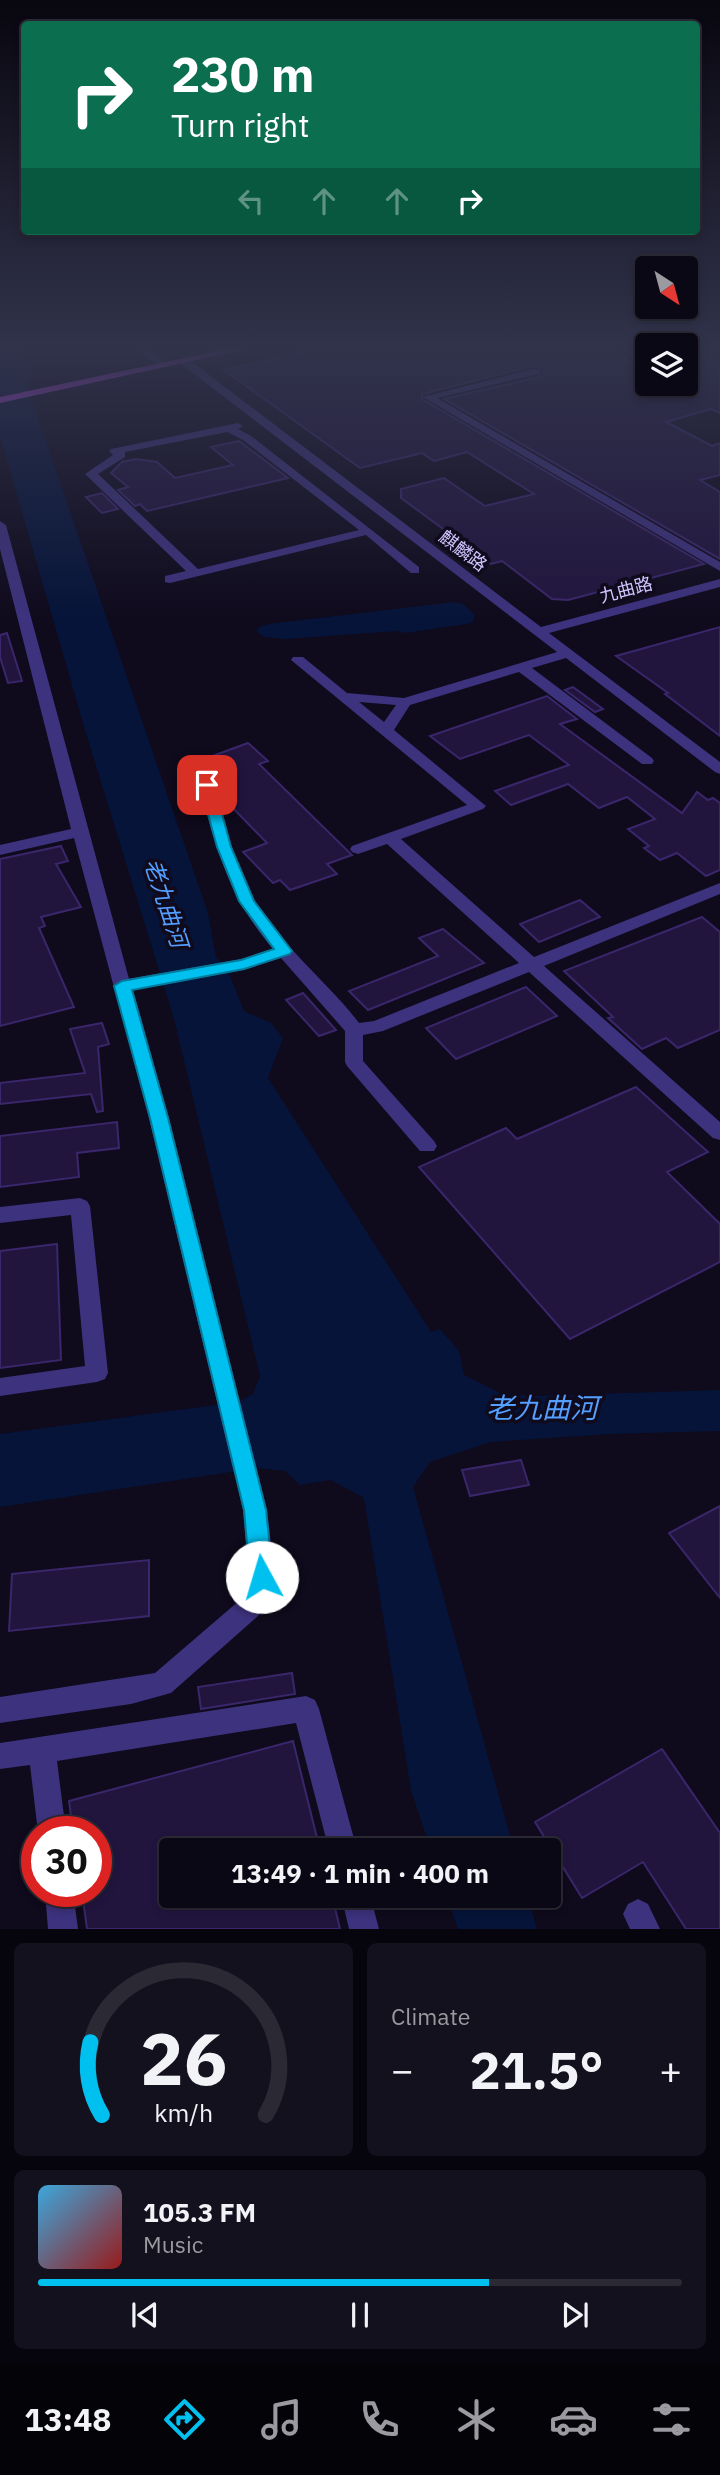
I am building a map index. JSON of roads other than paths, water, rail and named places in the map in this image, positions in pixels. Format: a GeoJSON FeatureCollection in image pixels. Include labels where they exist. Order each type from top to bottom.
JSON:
{"type":"FeatureCollection","features":[{"type":"Feature","properties":{"kind":"street"},"geometry":{"type":"LineString","coordinates":[[174,439],[115,451],[121,456],[91,474],[194,572]]}},
{"type":"Feature","properties":{"kind":"street"},"geometry":{"type":"LineString","coordinates":[[248,439],[415,570]]}},
{"type":"Feature","properties":{"kind":"street","name":"麒麟路"},"geometry":{"type":"LineString","coordinates":[[286,439],[720,769]]}},
{"type":"Feature","properties":{"kind":"street"},"geometry":{"type":"LineString","coordinates":[[500,439],[720,567]]}},
{"type":"Feature","properties":{"kind":"street"},"geometry":{"type":"LineString","coordinates":[[0,525],[80,832],[159,1118],[255,1510],[262,1577],[249,1608],[162,1684],[0,1710]]}},
{"type":"Feature","properties":{"kind":"street"},"geometry":{"type":"LineString","coordinates":[[170,579],[368,531]]}},
{"type":"Feature","properties":{"kind":"street","name":"九曲路"},"geometry":{"type":"LineString","coordinates":[[540,631],[720,583]]}},
{"type":"Feature","properties":{"kind":"street"},"geometry":{"type":"LineString","coordinates":[[345,697],[405,702],[568,653]]}},
{"type":"Feature","properties":{"kind":"street"},"geometry":{"type":"LineString","coordinates":[[298,660],[345,697],[356,710],[478,806],[358,849]]}},
{"type":"Feature","properties":{"kind":"street"},"geometry":{"type":"LineString","coordinates":[[521,667],[647,761]]}},
{"type":"Feature","properties":{"kind":"street"},"geometry":{"type":"LineString","coordinates":[[386,731],[405,702]]}},
{"type":"Feature","properties":{"kind":"street"},"geometry":{"type":"LineString","coordinates":[[207,785],[224,847],[247,901],[284,951],[343,1014],[354,1030],[354,1062],[427,1146]]}},
{"type":"Feature","properties":{"kind":"street"},"geometry":{"type":"LineString","coordinates":[[0,850],[80,832]]}},
{"type":"Feature","properties":{"kind":"street"},"geometry":{"type":"LineString","coordinates":[[390,838],[720,1133]]}},
{"type":"Feature","properties":{"kind":"street"},"geometry":{"type":"LineString","coordinates":[[354,1030],[377,1027],[720,888]]}},
{"type":"Feature","properties":{"kind":"street"},"geometry":{"type":"LineString","coordinates":[[122,986],[244,964],[284,951]]}},
{"type":"Feature","properties":{"kind":"street"},"geometry":{"type":"LineString","coordinates":[[0,1215],[80,1206],[97,1373],[0,1387]]}},
{"type":"Feature","properties":{"kind":"street"},"geometry":{"type":"LineString","coordinates":[[0,1756],[306,1709],[340,1838]]}},
{"type":"Feature","properties":{"kind":"street"},"geometry":{"type":"LineString","coordinates":[[42,1749],[50,1816]]}},
{"type":"Feature","properties":{"kind":"street"},"geometry":{"type":"LineString","coordinates":[[61,1907],[63,1929]]}},
{"type":"Feature","properties":{"kind":"street"},"geometry":{"type":"LineString","coordinates":[[358,1908],[364,1929]]}},
{"type":"Feature","properties":{"kind":"water","name":"老九曲河"},"geometry":{"type":"Polygon","coordinates":[[[1,439],[45,439],[208,913],[216,957],[228,971],[244,1011],[271,1023],[283,1038],[268,1078],[431,1332],[440,1329],[459,1351],[464,1375],[500,1393],[532,1396],[720,1390],[720,1431],[610,1434],[490,1442],[430,1462],[413,1487],[511,1838],[427,1838],[411,1790],[364,1498],[331,1480],[300,1485],[285,1471],[258,1468],[0,1507],[0,1434],[238,1402],[253,1394],[260,1376],[174,1019],[85,730],[1,439]]]}},
{"type":"Feature","properties":{"kind":"water"},"geometry":{"type":"Polygon","coordinates":[[[454,602],[463,604],[475,615],[472,623],[405,633],[398,631],[285,639],[264,637],[256,631],[261,626],[276,623],[454,602]]]}},
{"type":"Feature","properties":{"kind":"water"},"geometry":{"type":"Polygon","coordinates":[[[451,1908],[531,1908],[537,1929],[458,1929],[451,1908]]]}}]}
